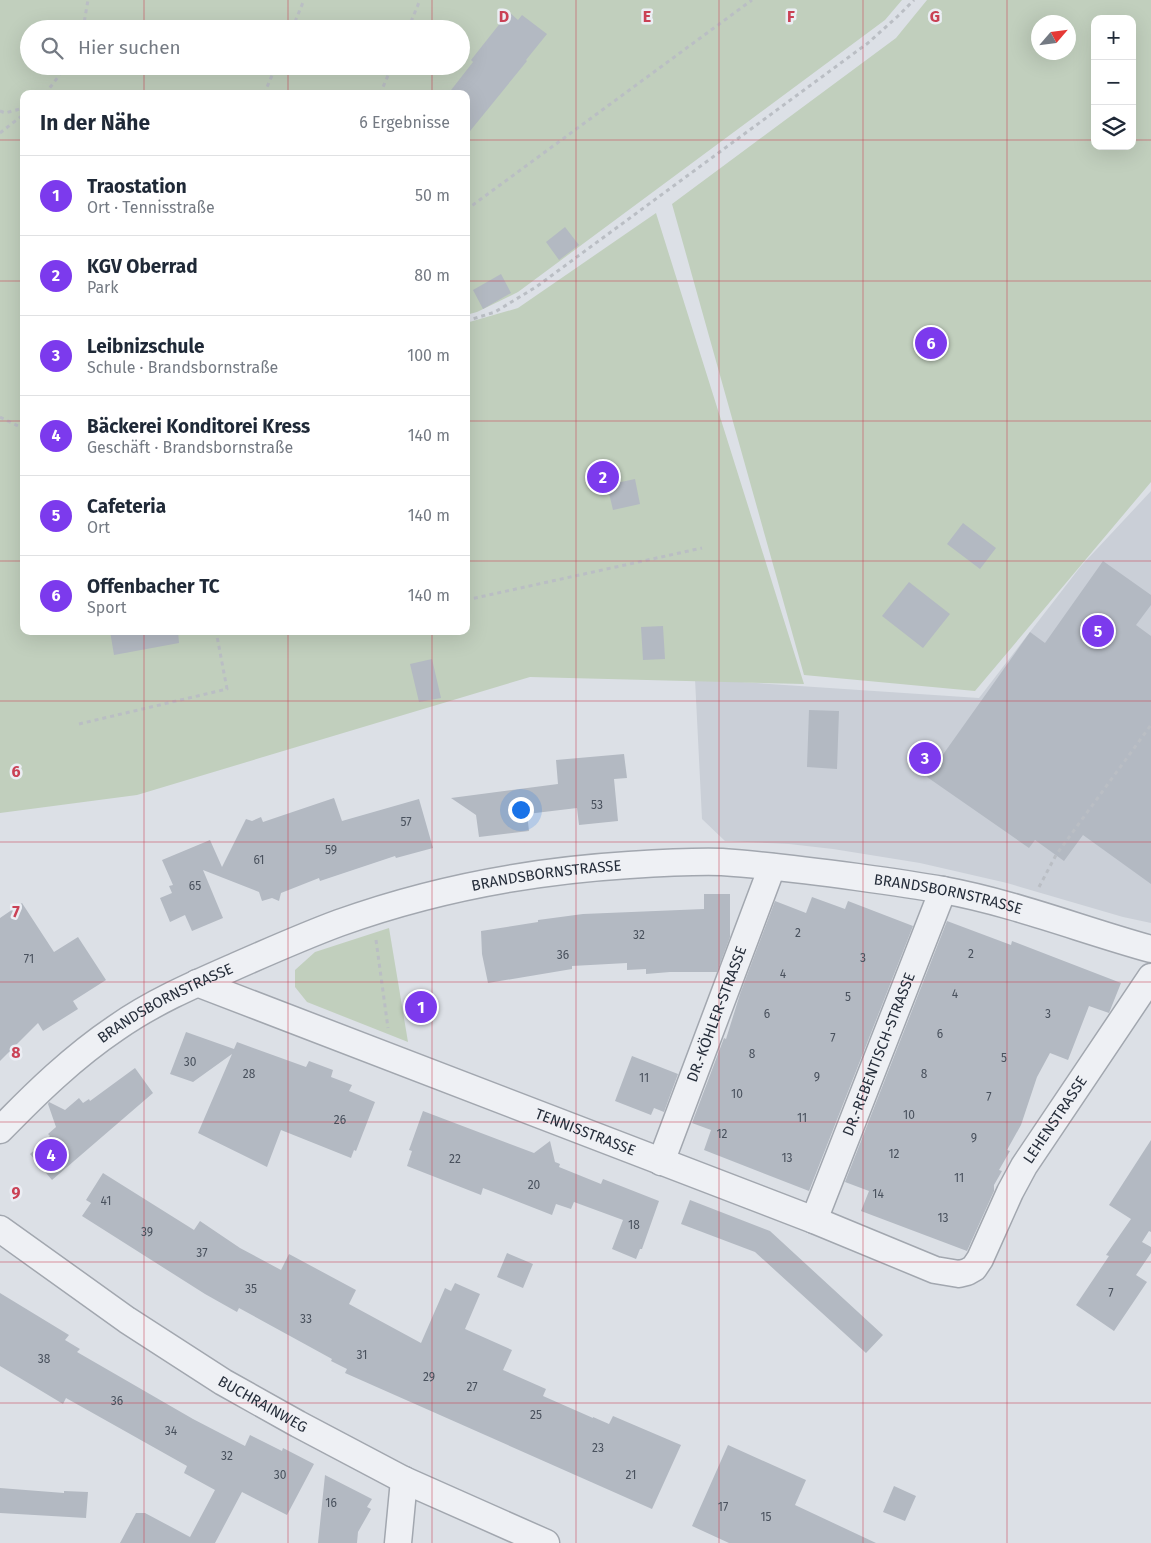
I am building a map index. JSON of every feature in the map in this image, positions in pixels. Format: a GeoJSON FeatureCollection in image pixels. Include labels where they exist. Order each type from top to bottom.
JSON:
{"type":"FeatureCollection","features":[{"type":"Feature","properties":{"kind":"street","name":"BRANDSBORNSTRASSE"},"geometry":{"type":"LineString","coordinates":[[0,1130],[62,1070],[94,1043],[136,1015],[197,983],[342,922],[485,883],[598,867],[722,862],[943,890],[986,900],[1151,949]]}},
{"type":"Feature","properties":{"kind":"street","name":"DR.-KÖHLER-STRASSE"},"geometry":{"type":"LineString","coordinates":[[661,1162],[772,867]]}},
{"type":"Feature","properties":{"kind":"street","name":"DR.-REBENTISCH-STRASSE"},"geometry":{"type":"LineString","coordinates":[[814,1220],[943,890]]}},
{"type":"Feature","properties":{"kind":"street","name":"LEHENSTRASSE"},"geometry":{"type":"LineString","coordinates":[[974,1268],[1024,1166],[1151,977]]}},
{"type":"Feature","properties":{"kind":"street","name":"TENNISSTRASSE"},"geometry":{"type":"LineString","coordinates":[[197,983],[814,1220],[935,1270],[959,1274],[974,1268]]}},
{"type":"Feature","properties":{"kind":"street","name":"BUCHRAINWEG"},"geometry":{"type":"LineString","coordinates":[[0,1229],[127,1320],[223,1382],[404,1480],[546,1543]]}},
{"type":"Feature","properties":{"kind":"street"},"geometry":{"type":"LineString","coordinates":[[398,1543],[404,1480]]}},
{"type":"Feature","properties":{"kind":"path"},"geometry":{"type":"LineString","coordinates":[[85,20],[88,0]]}},
{"type":"Feature","properties":{"kind":"path"},"geometry":{"type":"LineString","coordinates":[[296,20],[304,0]]}},
{"type":"Feature","properties":{"kind":"path"},"geometry":{"type":"LineString","coordinates":[[412,20],[420,0]]}},
{"type":"Feature","properties":{"kind":"path"},"geometry":{"type":"LineString","coordinates":[[470,207],[752,0]]}},
{"type":"Feature","properties":{"kind":"path"},"geometry":{"type":"LineString","coordinates":[[470,320],[495,312],[536,287],[868,43],[914,0]]}},
{"type":"Feature","properties":{"kind":"path"},"geometry":{"type":"LineString","coordinates":[[48,90],[59,75]]}},
{"type":"Feature","properties":{"kind":"path"},"geometry":{"type":"LineString","coordinates":[[266,90],[272,75]]}},
{"type":"Feature","properties":{"kind":"path"},"geometry":{"type":"LineString","coordinates":[[382,90],[388,75]]}},
{"type":"Feature","properties":{"kind":"path"},"geometry":{"type":"LineString","coordinates":[[0,111],[5,113],[20,109]]}},
{"type":"Feature","properties":{"kind":"path"},"geometry":{"type":"LineString","coordinates":[[0,132],[20,117]]}},
{"type":"Feature","properties":{"kind":"path"},"geometry":{"type":"LineString","coordinates":[[0,418],[20,427]]}},
{"type":"Feature","properties":{"kind":"path"},"geometry":{"type":"LineString","coordinates":[[470,599],[702,548]]}},
{"type":"Feature","properties":{"kind":"path"},"geometry":{"type":"LineString","coordinates":[[78,724],[227,689],[217,635]]}},
{"type":"Feature","properties":{"kind":"path"},"geometry":{"type":"LineString","coordinates":[[1025,912],[1056,855],[1151,725]]}},
{"type":"Feature","properties":{"kind":"path"},"geometry":{"type":"LineString","coordinates":[[372,913],[392,1058]]}},
{"type":"Feature","properties":{"kind":"shaded area"},"geometry":{"type":"Polygon","coordinates":[[[1151,491],[1151,923],[1123,917],[1007,883],[920,863],[789,844],[725,841],[702,819],[695,679],[979,698],[1081,566],[1151,491]]]}},
{"type":"Feature","properties":{"kind":"green space"},"geometry":{"type":"Polygon","coordinates":[[[0,0],[902,0],[885,20],[518,292],[470,314],[470,90],[20,90],[20,635],[470,635],[470,322],[518,308],[656,213],[804,684],[530,677],[137,795],[0,813],[0,0]]]}},
{"type":"Feature","properties":{"kind":"green space"},"geometry":{"type":"Polygon","coordinates":[[[927,0],[1151,0],[1151,482],[975,691],[804,675],[672,204],[896,38],[927,0]]]}},
{"type":"Feature","properties":{"kind":"green space"},"geometry":{"type":"Polygon","coordinates":[[[389,928],[408,1042],[307,1002],[295,987],[295,970],[315,952],[389,928]]]}},
{"type":"Feature","properties":{"kind":"building"},"geometry":{"type":"Polygon","coordinates":[[[509,12],[518,20],[522,15],[547,34],[470,131],[470,90],[451,90],[463,75],[470,75],[470,66],[473,62],[471,60],[509,12]]]}},
{"type":"Feature","properties":{"kind":"building"},"geometry":{"type":"Polygon","coordinates":[[[565,227],[579,245],[559,260],[546,242],[565,227]]]}},
{"type":"Feature","properties":{"kind":"building"},"geometry":{"type":"Polygon","coordinates":[[[501,274],[511,293],[483,309],[473,290],[501,274]]]}},
{"type":"Feature","properties":{"kind":"building"},"geometry":{"type":"Polygon","coordinates":[[[635,479],[640,504],[613,510],[607,485],[635,479]]]}},
{"type":"Feature","properties":{"kind":"building"},"geometry":{"type":"Polygon","coordinates":[[[963,523],[996,548],[980,569],[947,544],[963,523]]]}},
{"type":"Feature","properties":{"kind":"building"},"geometry":{"type":"Polygon","coordinates":[[[1103,561],[1151,595],[1151,605],[1136,625],[1151,636],[1151,884],[1083,835],[1064,861],[1035,840],[1029,848],[927,777],[1030,632],[1045,643],[1103,561]]]}},
{"type":"Feature","properties":{"kind":"building"},"geometry":{"type":"Polygon","coordinates":[[[909,582],[950,614],[923,648],[882,616],[909,582]]]}},
{"type":"Feature","properties":{"kind":"building"},"geometry":{"type":"Polygon","coordinates":[[[663,626],[665,659],[643,660],[641,627],[663,626]]]}},
{"type":"Feature","properties":{"kind":"building"},"geometry":{"type":"Polygon","coordinates":[[[111,635],[178,635],[179,643],[114,655],[111,635]]]}},
{"type":"Feature","properties":{"kind":"building"},"geometry":{"type":"Polygon","coordinates":[[[432,659],[441,698],[419,702],[410,664],[432,659]]]}},
{"type":"Feature","properties":{"kind":"building"},"geometry":{"type":"Polygon","coordinates":[[[809,710],[839,711],[837,769],[807,767],[809,710]]]}},
{"type":"Feature","properties":{"kind":"building"},"geometry":{"type":"Polygon","coordinates":[[[624,754],[627,778],[614,779],[618,821],[579,825],[577,808],[527,814],[529,831],[479,837],[476,815],[451,798],[558,784],[556,760],[624,754]]]}},
{"type":"Feature","properties":{"kind":"building"},"geometry":{"type":"Polygon","coordinates":[[[334,798],[342,821],[419,799],[433,848],[396,858],[395,856],[320,881],[319,878],[281,893],[279,901],[272,898],[262,901],[259,892],[203,870],[223,918],[192,931],[185,915],[170,922],[160,898],[172,893],[169,886],[173,885],[162,860],[210,840],[222,867],[246,819],[252,821],[261,817],[263,822],[334,798]]]}},
{"type":"Feature","properties":{"kind":"building"},"geometry":{"type":"Polygon","coordinates":[[[704,894],[730,894],[730,937],[717,972],[646,974],[646,969],[627,970],[627,963],[572,966],[572,969],[488,983],[482,954],[481,931],[583,914],[704,909],[704,894]]]}},
{"type":"Feature","properties":{"kind":"building"},"geometry":{"type":"Polygon","coordinates":[[[812,897],[845,909],[848,901],[913,926],[809,1191],[704,1150],[711,1130],[692,1123],[724,1038],[726,1039],[740,994],[775,901],[806,913],[812,897]]]}},
{"type":"Feature","properties":{"kind":"building"},"geometry":{"type":"Polygon","coordinates":[[[22,903],[54,952],[78,937],[106,980],[73,1001],[78,1009],[43,1031],[38,1023],[0,1061],[0,918],[22,903]]]}},
{"type":"Feature","properties":{"kind":"building"},"geometry":{"type":"Polygon","coordinates":[[[947,921],[1011,945],[1012,941],[1121,983],[1109,1013],[1089,1006],[1068,1060],[1050,1053],[1037,1077],[1021,1125],[1007,1150],[1010,1151],[999,1170],[1002,1171],[994,1185],[994,1191],[967,1251],[861,1211],[869,1191],[845,1182],[947,921]]]}},
{"type":"Feature","properties":{"kind":"building"},"geometry":{"type":"Polygon","coordinates":[[[432,992],[436,1017],[411,1021],[407,996],[432,992]]]}},
{"type":"Feature","properties":{"kind":"building"},"geometry":{"type":"Polygon","coordinates":[[[186,1032],[234,1049],[237,1042],[306,1067],[309,1061],[333,1070],[331,1077],[352,1085],[349,1091],[375,1102],[356,1151],[354,1150],[351,1158],[281,1130],[267,1167],[198,1133],[232,1054],[193,1082],[170,1074],[186,1032]]]}},
{"type":"Feature","properties":{"kind":"building"},"geometry":{"type":"Polygon","coordinates":[[[632,1056],[678,1074],[664,1112],[654,1108],[651,1115],[615,1101],[632,1056]]]}},
{"type":"Feature","properties":{"kind":"building"},"geometry":{"type":"Polygon","coordinates":[[[135,1068],[153,1093],[52,1180],[30,1154],[50,1136],[48,1134],[56,1127],[48,1104],[49,1102],[65,1110],[79,1098],[83,1103],[89,1099],[90,1101],[135,1068]]]}},
{"type":"Feature","properties":{"kind":"building"},"geometry":{"type":"Polygon","coordinates":[[[423,1111],[534,1153],[550,1141],[555,1162],[560,1164],[559,1167],[601,1184],[603,1179],[659,1201],[642,1249],[640,1249],[636,1259],[612,1249],[623,1220],[574,1202],[571,1209],[556,1204],[552,1215],[483,1188],[481,1195],[407,1166],[412,1151],[409,1150],[423,1111]]]}},
{"type":"Feature","properties":{"kind":"building"},"geometry":{"type":"Polygon","coordinates":[[[1151,1140],[1151,1232],[1149,1231],[1142,1242],[1151,1247],[1151,1253],[1136,1275],[1147,1282],[1114,1331],[1076,1305],[1109,1256],[1106,1255],[1131,1219],[1109,1205],[1151,1140]]]}},
{"type":"Feature","properties":{"kind":"building"},"geometry":{"type":"Polygon","coordinates":[[[103,1173],[194,1230],[200,1221],[240,1248],[281,1270],[289,1254],[356,1290],[349,1304],[421,1343],[445,1288],[451,1291],[455,1283],[480,1294],[465,1329],[512,1350],[503,1370],[546,1389],[543,1396],[593,1418],[609,1424],[613,1416],[681,1445],[652,1509],[345,1373],[347,1369],[331,1361],[332,1359],[239,1308],[237,1312],[205,1294],[82,1216],[91,1203],[86,1200],[103,1173]]]}},
{"type":"Feature","properties":{"kind":"building"},"geometry":{"type":"Polygon","coordinates":[[[690,1200],[770,1231],[883,1335],[866,1353],[755,1252],[681,1224],[690,1200]]]}},
{"type":"Feature","properties":{"kind":"building"},"geometry":{"type":"Polygon","coordinates":[[[507,1253],[533,1264],[523,1288],[497,1277],[507,1253]]]}},
{"type":"Feature","properties":{"kind":"building"},"geometry":{"type":"Polygon","coordinates":[[[0,1293],[69,1335],[65,1340],[80,1349],[77,1352],[193,1419],[245,1446],[250,1435],[282,1451],[283,1448],[314,1464],[287,1515],[242,1492],[215,1543],[120,1543],[136,1513],[145,1513],[190,1537],[215,1490],[184,1473],[187,1466],[66,1398],[63,1404],[0,1366],[0,1293]]]}},
{"type":"Feature","properties":{"kind":"building"},"geometry":{"type":"Polygon","coordinates":[[[728,1445],[806,1480],[795,1505],[876,1543],[729,1543],[692,1526],[728,1445]]]}},
{"type":"Feature","properties":{"kind":"building"},"geometry":{"type":"Polygon","coordinates":[[[325,1475],[372,1499],[367,1507],[371,1509],[358,1532],[357,1543],[318,1543],[325,1475]]]}},
{"type":"Feature","properties":{"kind":"building"},"geometry":{"type":"Polygon","coordinates":[[[894,1486],[916,1496],[905,1521],[883,1512],[894,1486]]]}},
{"type":"Feature","properties":{"kind":"building"},"geometry":{"type":"Polygon","coordinates":[[[0,1488],[64,1493],[64,1491],[88,1492],[86,1518],[0,1513],[0,1488]]]}},
{"type":"Feature","properties":{"kind":"place","name":"Offenbacher TC"},"geometry":{"type":"Point","coordinates":[931,343]}},
{"type":"Feature","properties":{"kind":"place","name":"KGV Oberrad"},"geometry":{"type":"Point","coordinates":[603,477]}},
{"type":"Feature","properties":{"kind":"place","name":"Cafeteria"},"geometry":{"type":"Point","coordinates":[1098,631]}},
{"type":"Feature","properties":{"kind":"place","name":"Leibnizschule"},"geometry":{"type":"Point","coordinates":[925,758]}},
{"type":"Feature","properties":{"kind":"place","name":"Traostation"},"geometry":{"type":"Point","coordinates":[421,1007]}},
{"type":"Feature","properties":{"kind":"place","name":"Bäckerei Konditorei Kress"},"geometry":{"type":"Point","coordinates":[51,1155]}}]}
